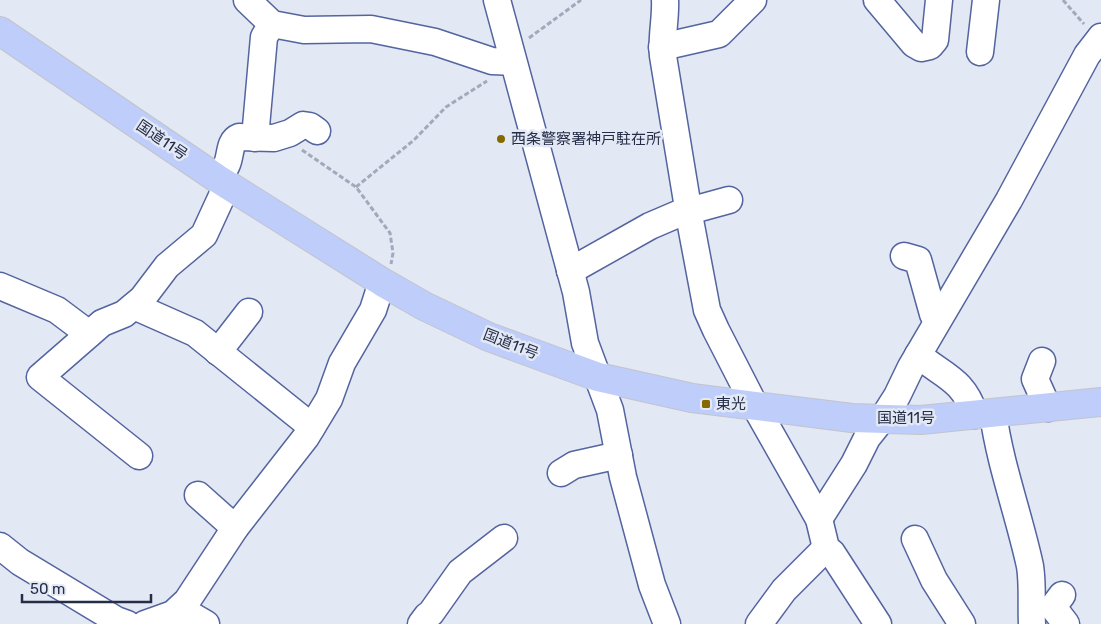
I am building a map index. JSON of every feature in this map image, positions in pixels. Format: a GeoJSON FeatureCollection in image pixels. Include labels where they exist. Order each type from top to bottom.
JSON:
{"type":"FeatureCollection","features":[{"type":"Feature","properties":{"kind":"highway","name":"国道11号"},"geometry":{"type":"LineString","coordinates":[[0,31],[223,182],[382,282],[424,306],[489,337],[598,377],[692,398],[852,418],[921,420],[1101,402]]}},
{"type":"Feature","properties":{"kind":"street"},"geometry":{"type":"LineString","coordinates":[[248,0],[272,24],[304,30],[371,29],[435,42],[492,61],[512,56]]}},
{"type":"Feature","properties":{"kind":"street"},"geometry":{"type":"LineString","coordinates":[[497,0],[576,292],[585,344],[610,410],[619,455],[652,586],[667,624]]}},
{"type":"Feature","properties":{"kind":"street"},"geometry":{"type":"LineString","coordinates":[[665,0],[666,18],[661,38],[662,47],[707,310],[755,406],[818,519],[826,548],[878,624]]}},
{"type":"Feature","properties":{"kind":"street"},"geometry":{"type":"LineString","coordinates":[[662,47],[719,34],[753,0]]}},
{"type":"Feature","properties":{"kind":"street"},"geometry":{"type":"LineString","coordinates":[[877,0],[914,44],[921,48],[930,46],[935,40],[939,0]]}},
{"type":"Feature","properties":{"kind":"street"},"geometry":{"type":"LineString","coordinates":[[980,52],[986,0]]}},
{"type":"Feature","properties":{"kind":"street"},"geometry":{"type":"LineString","coordinates":[[264,138],[264,36],[272,24]]}},
{"type":"Feature","properties":{"kind":"street"},"geometry":{"type":"LineString","coordinates":[[818,519],[854,464],[867,438],[897,396],[937,321],[1009,200],[1087,55],[1099,39]]}},
{"type":"Feature","properties":{"kind":"street"},"geometry":{"type":"LineString","coordinates":[[139,456],[40,377],[102,323],[124,314],[134,306],[142,299],[167,266],[204,235],[223,182],[232,142],[235,139],[264,138],[290,133],[303,125],[317,130]]}},
{"type":"Feature","properties":{"kind":"street"},"geometry":{"type":"LineString","coordinates":[[570,272],[650,226],[678,214],[729,200]]}},
{"type":"Feature","properties":{"kind":"street"},"geometry":{"type":"LineString","coordinates":[[904,256],[918,260],[933,314],[937,321]]}},
{"type":"Feature","properties":{"kind":"street"},"geometry":{"type":"LineString","coordinates":[[145,624],[173,614],[187,601],[235,528],[306,437],[329,398],[342,363],[373,310],[382,282]]}},
{"type":"Feature","properties":{"kind":"street"},"geometry":{"type":"LineString","coordinates":[[0,286],[56,310],[90,334]]}},
{"type":"Feature","properties":{"kind":"street"},"geometry":{"type":"LineString","coordinates":[[134,306],[195,333],[312,427]]}},
{"type":"Feature","properties":{"kind":"street"},"geometry":{"type":"LineString","coordinates":[[218,352],[249,312]]}},
{"type":"Feature","properties":{"kind":"street"},"geometry":{"type":"LineString","coordinates":[[918,355],[961,387],[970,400],[984,414],[996,438],[1011,488],[1030,569],[1032,624]]}},
{"type":"Feature","properties":{"kind":"street"},"geometry":{"type":"LineString","coordinates":[[1042,361],[1035,379],[1048,408]]}},
{"type":"Feature","properties":{"kind":"street"},"geometry":{"type":"LineString","coordinates":[[561,472],[574,465],[619,455]]}},
{"type":"Feature","properties":{"kind":"street"},"geometry":{"type":"LineString","coordinates":[[198,495],[235,528]]}},
{"type":"Feature","properties":{"kind":"street"},"geometry":{"type":"LineString","coordinates":[[420,624],[431,613],[460,572],[504,538]]}},
{"type":"Feature","properties":{"kind":"street"},"geometry":{"type":"LineString","coordinates":[[915,539],[934,580],[962,624]]}},
{"type":"Feature","properties":{"kind":"street"},"geometry":{"type":"LineString","coordinates":[[0,546],[20,562],[116,620],[127,624]]}},
{"type":"Feature","properties":{"kind":"street"},"geometry":{"type":"LineString","coordinates":[[759,624],[784,590],[826,548]]}},
{"type":"Feature","properties":{"kind":"street"},"geometry":{"type":"LineString","coordinates":[[1062,595],[1053,607],[1066,624]]}},
{"type":"Feature","properties":{"kind":"street"},"geometry":{"type":"LineString","coordinates":[[173,614],[194,617],[206,624]]}},
{"type":"Feature","properties":{"kind":"path"},"geometry":{"type":"LineString","coordinates":[[356,187],[414,140],[446,107],[475,89],[581,0]]}},
{"type":"Feature","properties":{"kind":"path"},"geometry":{"type":"LineString","coordinates":[[1063,0],[1099,39]]}},
{"type":"Feature","properties":{"kind":"path"},"geometry":{"type":"LineString","coordinates":[[264,138],[308,152],[356,187],[390,233],[393,253],[392,260],[382,282]]}},
{"type":"Feature","properties":{"kind":"place","name":"西条警察署神戸駐在所"},"geometry":{"type":"Point","coordinates":[501,139]}},
{"type":"Feature","properties":{"kind":"place","name":"東光"},"geometry":{"type":"Point","coordinates":[706,404]}}]}
